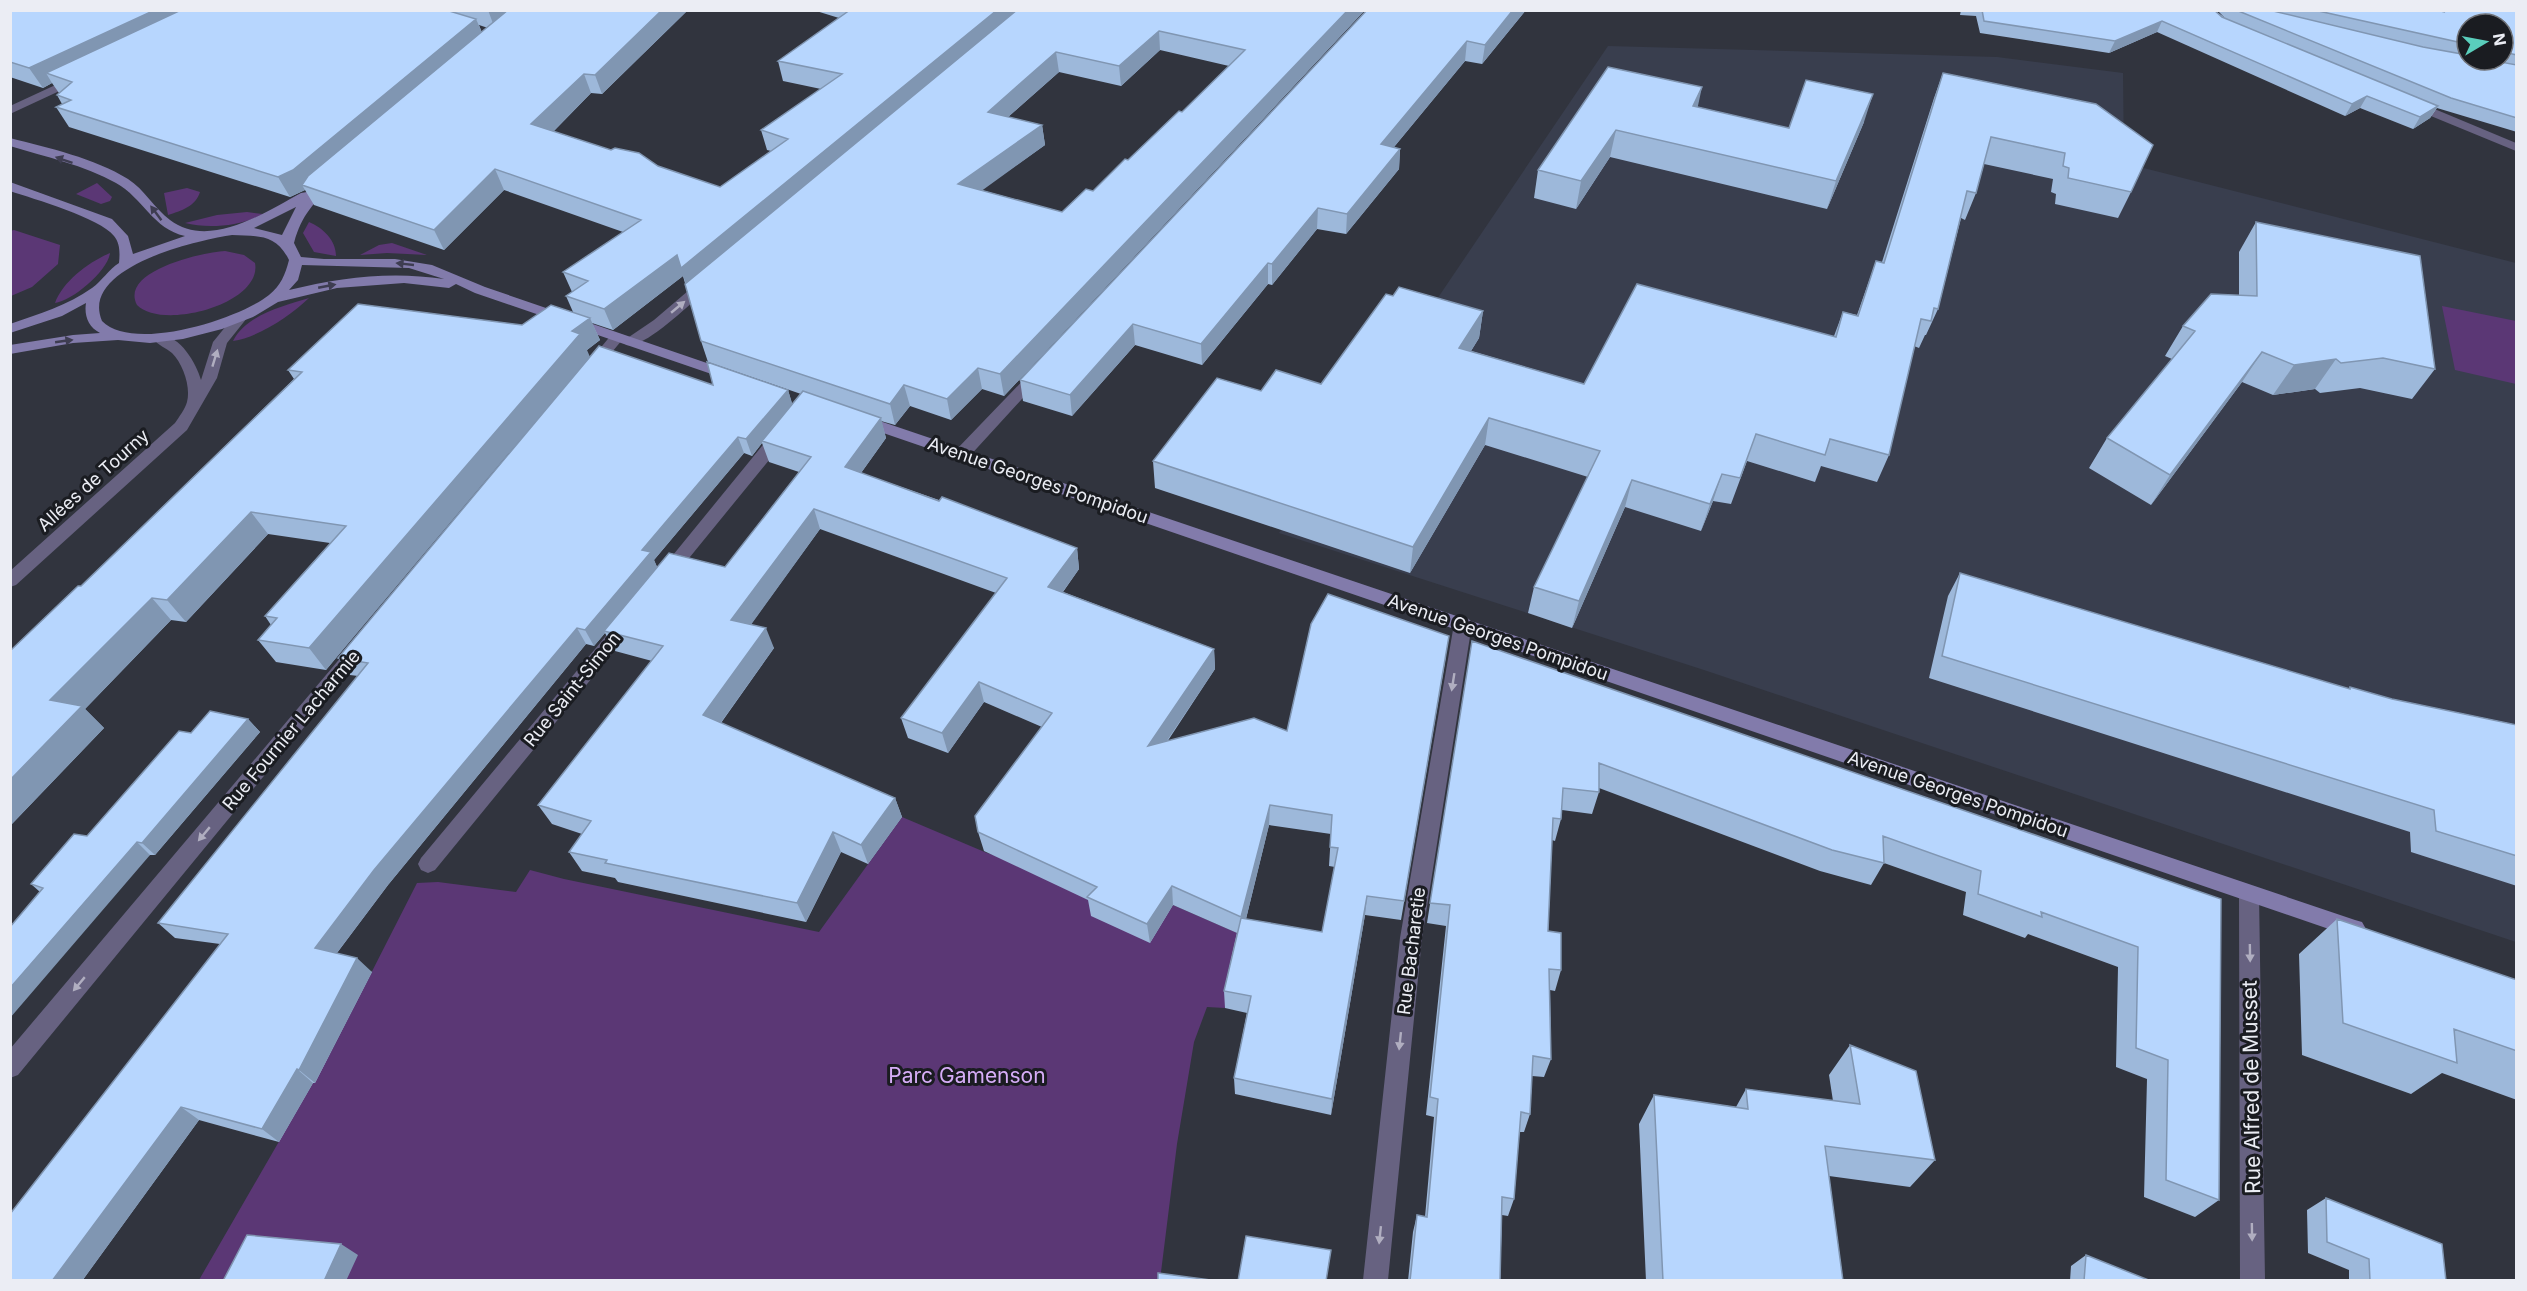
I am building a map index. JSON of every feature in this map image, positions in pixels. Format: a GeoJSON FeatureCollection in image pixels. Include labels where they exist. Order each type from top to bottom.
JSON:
{"type":"FeatureCollection","features":[{"type":"Feature","properties":{"kind":"main road"},"geometry":{"type":"LineString","coordinates":[[10,142],[117,178],[146,200],[166,226],[186,233],[202,235]]}},
{"type":"Feature","properties":{"kind":"main road"},"geometry":{"type":"LineString","coordinates":[[10,329],[57,313],[97,291],[126,265],[162,247],[202,235],[232,231],[256,223],[313,192],[340,170]]}},
{"type":"Feature","properties":{"kind":"main road"},"geometry":{"type":"LineString","coordinates":[[10,186],[107,222],[117,230],[127,246],[126,265]]}},
{"type":"Feature","properties":{"kind":"main road"},"geometry":{"type":"LineString","coordinates":[[287,243],[292,222],[313,192]]}},
{"type":"Feature","properties":{"kind":"main road"},"geometry":{"type":"LineString","coordinates":[[10,350],[73,339],[118,336],[160,339],[187,335],[240,318],[270,300],[292,276],[296,260],[287,243],[264,234],[232,231]]}},
{"type":"Feature","properties":{"kind":"main road"},"geometry":{"type":"LineString","coordinates":[[296,260],[322,264],[411,264],[480,290],[741,379]]}},
{"type":"Feature","properties":{"kind":"main road"},"geometry":{"type":"LineString","coordinates":[[270,300],[335,284],[385,279],[438,282],[480,290]]}},
{"type":"Feature","properties":{"kind":"main road"},"geometry":{"type":"LineString","coordinates":[[97,291],[92,305],[93,317],[100,327],[118,336]]}},
{"type":"Feature","properties":{"kind":"main road","name":"Avenue Georges Pompidou"},"geometry":{"type":"LineString","coordinates":[[846,415],[2371,934]]}},
{"type":"Feature","properties":{"kind":"street"},"geometry":{"type":"LineString","coordinates":[[10,111],[84,76]]}},
{"type":"Feature","properties":{"kind":"street"},"geometry":{"type":"LineString","coordinates":[[2402,99],[2517,147]]}},
{"type":"Feature","properties":{"kind":"street"},"geometry":{"type":"LineString","coordinates":[[579,382],[624,339],[659,323],[714,277]]}},
{"type":"Feature","properties":{"kind":"street","name":"Allées de Tourny"},"geometry":{"type":"LineString","coordinates":[[10,581],[181,426],[209,378],[220,342],[240,318]]}},
{"type":"Feature","properties":{"kind":"street"},"geometry":{"type":"LineString","coordinates":[[160,339],[177,348],[189,363],[196,388],[195,403]]}},
{"type":"Feature","properties":{"kind":"street"},"geometry":{"type":"LineString","coordinates":[[961,454],[1050,359]]}},
{"type":"Feature","properties":{"kind":"street"},"geometry":{"type":"LineString","coordinates":[[656,587],[792,420]]}},
{"type":"Feature","properties":{"kind":"street","name":"Rue Saint-Simon"},"geometry":{"type":"LineString","coordinates":[[428,864],[640,606]]}},
{"type":"Feature","properties":{"kind":"street","name":"Rue Bacharetie"},"geometry":{"type":"LineString","coordinates":[[1375,1281],[1411,938],[1463,624]]}},
{"type":"Feature","properties":{"kind":"street","name":"Rue Fournier Lacharmie"},"geometry":{"type":"LineString","coordinates":[[10,1067],[368,637]]}},
{"type":"Feature","properties":{"kind":"street","name":"Rue Alfred de Musset"},"geometry":{"type":"LineString","coordinates":[[2249,894],[2253,1281]]}},
{"type":"Feature","properties":{"kind":"shaded area"},"geometry":{"type":"Polygon","coordinates":[[[1608,46],[1997,57],[2123,73],[2124,163],[2516,263],[2516,942],[1704,670],[1279,533],[1608,46]]]}},
{"type":"Feature","properties":{"kind":"green space"},"geometry":{"type":"Polygon","coordinates":[[[97,183],[112,197],[110,201],[101,204],[76,194],[97,183]]]}},
{"type":"Feature","properties":{"kind":"green space"},"geometry":{"type":"Polygon","coordinates":[[[187,188],[200,192],[198,197],[183,210],[168,215],[164,193],[187,188]]]}},
{"type":"Feature","properties":{"kind":"green space"},"geometry":{"type":"Polygon","coordinates":[[[247,212],[263,214],[225,225],[204,226],[185,223],[217,215],[247,212]]]}},
{"type":"Feature","properties":{"kind":"green space"},"geometry":{"type":"Polygon","coordinates":[[[309,222],[328,235],[334,245],[336,256],[314,252],[303,233],[309,222]]]}},
{"type":"Feature","properties":{"kind":"green space"},"geometry":{"type":"Polygon","coordinates":[[[14,230],[60,245],[58,264],[32,287],[11,296],[10,231],[14,230]]]}},
{"type":"Feature","properties":{"kind":"green space"},"geometry":{"type":"Polygon","coordinates":[[[392,243],[427,255],[387,253],[360,255],[379,245],[392,243]]]}},
{"type":"Feature","properties":{"kind":"green space"},"geometry":{"type":"Polygon","coordinates":[[[225,251],[244,255],[255,263],[253,278],[243,291],[228,301],[187,314],[167,315],[150,312],[137,305],[135,293],[140,282],[151,273],[199,255],[225,251]]]}},
{"type":"Feature","properties":{"kind":"green space"},"geometry":{"type":"Polygon","coordinates":[[[110,253],[103,268],[88,284],[70,297],[55,303],[70,280],[110,253]]]}},
{"type":"Feature","properties":{"kind":"green space"},"geometry":{"type":"Polygon","coordinates":[[[309,298],[274,325],[233,341],[247,324],[256,318],[277,308],[309,298]]]}},
{"type":"Feature","properties":{"kind":"green space"},"geometry":{"type":"Polygon","coordinates":[[[2442,306],[2516,321],[2516,384],[2455,370],[2442,306]]]}},
{"type":"Feature","properties":{"kind":"green space","name":"Parc Gamenson"},"geometry":{"type":"Polygon","coordinates":[[[902,817],[987,853],[1069,878],[1149,942],[1173,905],[1242,935],[1225,1008],[1207,1007],[1194,1042],[1177,1144],[1160,1280],[199,1280],[333,1048],[417,883],[438,882],[516,892],[530,870],[819,932],[902,817]]]}},
{"type":"Feature","properties":{"kind":"building"},"geometry":{"type":"Polygon","coordinates":[[[10,10],[155,10],[29,68],[10,62],[10,10]]]}},
{"type":"Feature","properties":{"kind":"building"},"geometry":{"type":"Polygon","coordinates":[[[181,10],[446,10],[476,19],[293,170],[278,177],[56,107],[71,100],[57,95],[72,82],[46,73],[181,10]]]}},
{"type":"Feature","properties":{"kind":"building"},"geometry":{"type":"Polygon","coordinates":[[[508,10],[662,10],[595,75],[584,74],[531,124],[611,150],[615,148],[639,153],[658,166],[720,187],[788,139],[761,130],[842,74],[778,61],[850,10],[997,10],[681,268],[677,255],[604,309],[566,296],[588,281],[563,272],[641,220],[495,169],[434,230],[302,185],[308,176],[508,10]]]}},
{"type":"Feature","properties":{"kind":"building"},"geometry":{"type":"Polygon","coordinates":[[[1017,10],[1348,10],[1000,374],[978,368],[947,399],[904,385],[890,404],[701,341],[685,284],[1017,10]],[[1159,31],[1119,66],[1056,52],[988,112],[1042,125],[958,184],[1062,212],[1086,189],[1093,191],[1179,111],[1182,112],[1245,50],[1159,31]]]}},
{"type":"Feature","properties":{"kind":"building"},"geometry":{"type":"Polygon","coordinates":[[[1367,10],[1513,10],[1485,45],[1467,41],[1381,144],[1400,149],[1347,214],[1318,208],[1272,264],[1268,263],[1201,344],[1133,324],[1070,395],[1020,380],[1367,10]]]}},
{"type":"Feature","properties":{"kind":"building"},"geometry":{"type":"Polygon","coordinates":[[[1982,10],[2214,10],[2222,17],[2438,106],[2420,117],[2367,96],[2352,104],[2162,21],[2115,41],[1984,21],[1982,10]]]}},
{"type":"Feature","properties":{"kind":"building"},"geometry":{"type":"Polygon","coordinates":[[[2236,10],[2269,10],[2455,53],[2455,72],[2515,72],[2515,65],[2517,65],[2517,118],[2451,98],[2236,10]]]}},
{"type":"Feature","properties":{"kind":"building"},"geometry":{"type":"Polygon","coordinates":[[[2314,10],[2436,10],[2445,12],[2442,10],[2517,10],[2517,55],[2515,55],[2515,12],[2455,12],[2455,41],[2314,10]]]}},
{"type":"Feature","properties":{"kind":"building"},"geometry":{"type":"Polygon","coordinates":[[[1608,67],[1702,87],[1693,106],[1789,128],[1806,80],[1873,94],[1836,181],[1616,130],[1581,181],[1538,170],[1608,67]]]}},
{"type":"Feature","properties":{"kind":"building"},"geometry":{"type":"Polygon","coordinates":[[[1943,73],[2096,104],[2153,145],[2131,192],[2068,178],[2069,168],[2063,166],[2065,153],[1991,137],[1976,193],[1967,191],[1938,309],[1934,308],[1931,321],[1921,319],[1889,455],[1830,439],[1825,455],[1756,434],[1740,478],[1722,474],[1710,504],[1632,480],[1579,601],[1534,587],[1600,451],[1489,418],[1413,547],[1153,461],[1217,378],[1261,391],[1276,370],[1321,384],[1386,294],[1393,296],[1399,287],[1483,311],[1459,348],[1584,384],[1637,284],[1836,337],[1843,312],[1858,316],[1876,261],[1884,263],[1943,73]]]}},
{"type":"Feature","properties":{"kind":"building"},"geometry":{"type":"Polygon","coordinates":[[[2256,222],[2420,256],[2435,369],[2383,358],[2341,363],[2336,359],[2294,365],[2262,352],[2170,475],[2107,438],[2195,331],[2183,326],[2211,294],[2257,296],[2256,222]]]}},
{"type":"Feature","properties":{"kind":"building"},"geometry":{"type":"Polygon","coordinates":[[[358,304],[522,325],[551,305],[590,318],[572,331],[580,334],[309,648],[258,640],[277,618],[265,616],[346,526],[251,512],[167,600],[152,598],[50,700],[82,706],[10,780],[10,651],[78,586],[81,586],[302,372],[288,370],[358,304]]]}},
{"type":"Feature","properties":{"kind":"building"},"geometry":{"type":"Polygon","coordinates":[[[599,346],[713,385],[707,362],[788,390],[746,439],[738,437],[642,550],[651,552],[585,630],[577,628],[374,870],[315,948],[357,958],[299,1070],[297,1069],[262,1129],[181,1107],[52,1281],[10,1281],[10,1214],[228,934],[158,923],[368,663],[338,658],[599,346]]]}},
{"type":"Feature","properties":{"kind":"building"},"geometry":{"type":"Polygon","coordinates":[[[803,391],[881,418],[845,467],[939,501],[942,497],[1077,548],[1048,587],[1214,649],[1148,746],[1254,718],[1287,731],[1311,624],[1328,594],[1449,636],[1404,901],[1367,896],[1332,1099],[1234,1078],[1251,996],[1224,991],[1241,918],[1322,932],[1338,848],[1330,847],[1332,815],[1270,805],[1241,917],[1172,886],[1147,924],[1087,897],[1097,887],[978,832],[975,816],[1052,713],[979,682],[942,733],[901,718],[1007,578],[814,509],[731,620],[766,628],[703,715],[895,798],[861,845],[833,832],[797,903],[605,863],[607,860],[569,852],[591,821],[538,805],[663,646],[604,631],[669,553],[725,567],[811,457],[762,441],[803,391]]]}},
{"type":"Feature","properties":{"kind":"building"},"geometry":{"type":"Polygon","coordinates":[[[1960,573],[2350,689],[2350,687],[2392,699],[2517,725],[2517,856],[2436,831],[2434,810],[1942,656],[1960,573]]]}},
{"type":"Feature","properties":{"kind":"building"},"geometry":{"type":"Polygon","coordinates":[[[1472,641],[2221,899],[2219,1200],[2166,1180],[2168,1060],[2136,1048],[2138,947],[2041,912],[2042,917],[1978,894],[1981,871],[1883,836],[1884,863],[1832,850],[1599,763],[1599,792],[1563,788],[1561,819],[1553,818],[1548,931],[1561,933],[1561,970],[1549,969],[1551,1059],[1533,1056],[1530,1114],[1521,1112],[1514,1199],[1502,1197],[1500,1281],[1410,1281],[1417,1215],[1427,1217],[1438,1099],[1430,1097],[1450,905],[1430,903],[1472,641]]]}},
{"type":"Feature","properties":{"kind":"building"},"geometry":{"type":"Polygon","coordinates":[[[210,711],[248,719],[142,843],[137,842],[10,988],[10,927],[43,888],[31,884],[74,834],[87,836],[179,731],[191,733],[210,711]]]}},
{"type":"Feature","properties":{"kind":"building"},"geometry":{"type":"Polygon","coordinates":[[[2337,919],[2517,980],[2517,1051],[2454,1029],[2457,1063],[2343,1023],[2337,919]]]}},
{"type":"Feature","properties":{"kind":"building"},"geometry":{"type":"Polygon","coordinates":[[[1850,1045],[1916,1071],[1935,1160],[1825,1146],[1843,1281],[1663,1281],[1654,1095],[1748,1109],[1746,1089],[1860,1104],[1850,1045]]]}},
{"type":"Feature","properties":{"kind":"building"},"geometry":{"type":"Polygon","coordinates":[[[2326,1198],[2442,1244],[2446,1281],[2370,1281],[2369,1259],[2327,1242],[2326,1198]]]}},
{"type":"Feature","properties":{"kind":"building"},"geometry":{"type":"Polygon","coordinates":[[[247,1235],[341,1244],[324,1281],[223,1281],[247,1235]]]}},
{"type":"Feature","properties":{"kind":"building"},"geometry":{"type":"Polygon","coordinates":[[[1246,1236],[1331,1250],[1326,1281],[1238,1281],[1246,1236]]]}},
{"type":"Feature","properties":{"kind":"building"},"geometry":{"type":"Polygon","coordinates":[[[2086,1255],[2151,1281],[2084,1281],[2086,1255]]]}},
{"type":"Feature","properties":{"kind":"building"},"geometry":{"type":"Polygon","coordinates":[[[1158,1273],[1218,1281],[1158,1281],[1158,1273]]]}}]}
